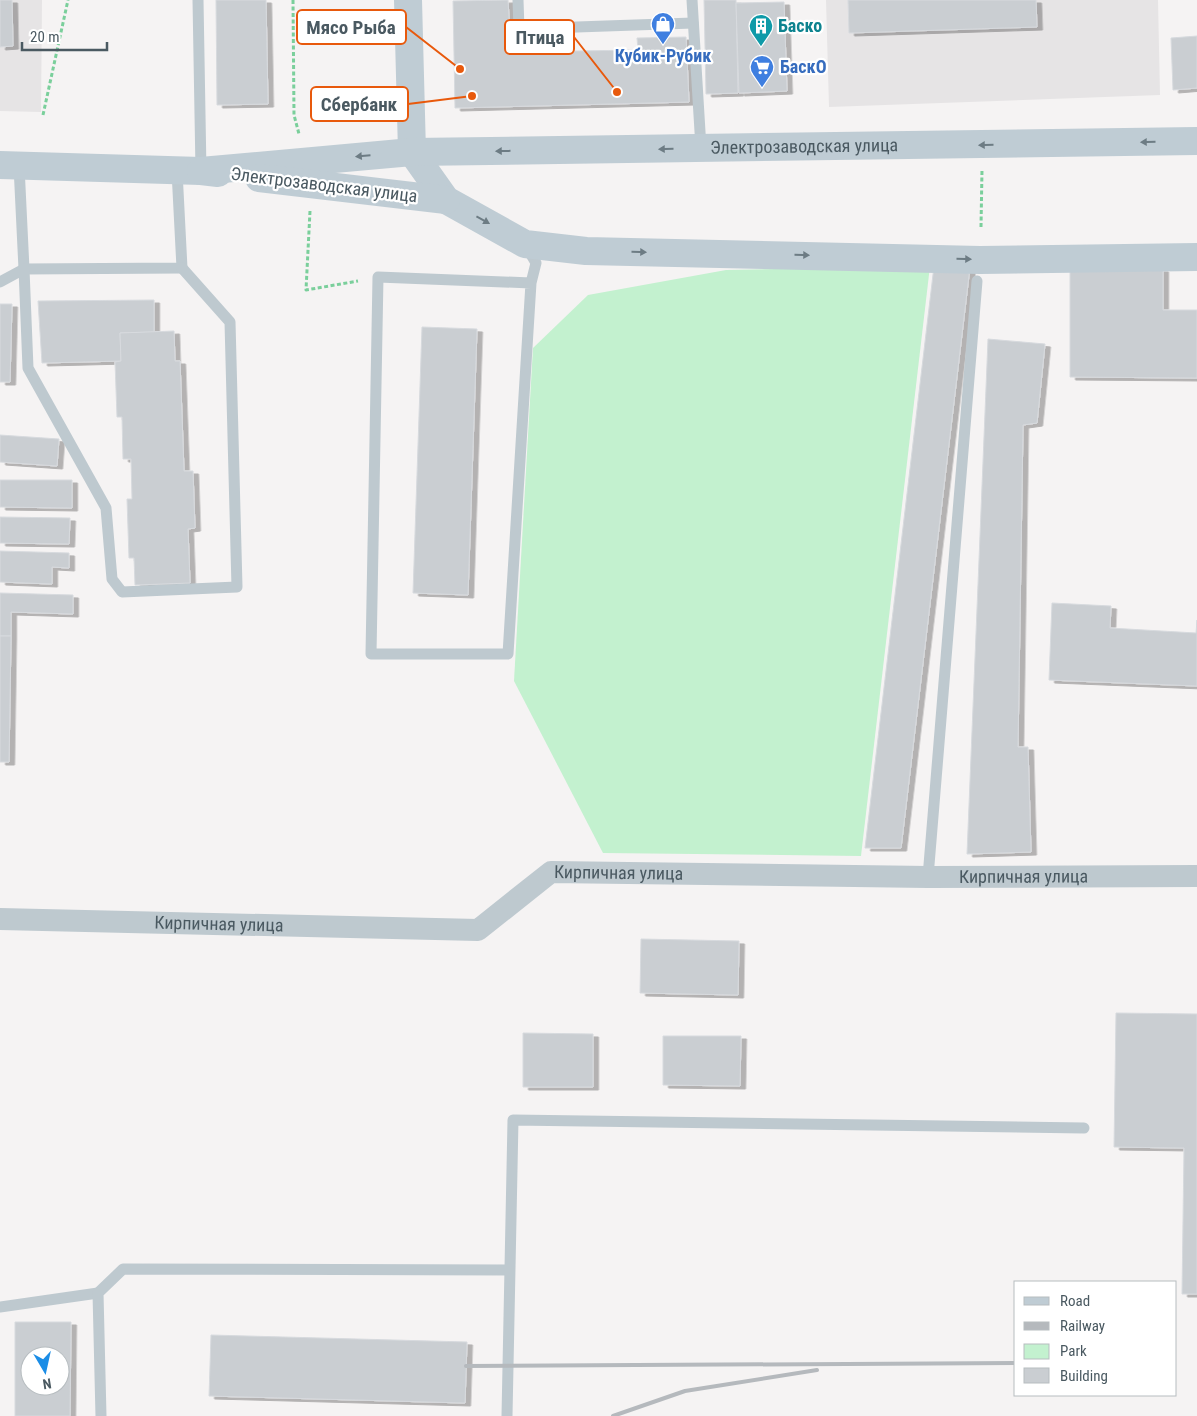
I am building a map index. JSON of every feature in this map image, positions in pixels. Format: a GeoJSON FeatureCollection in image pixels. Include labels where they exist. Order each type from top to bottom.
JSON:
{"type":"FeatureCollection","features":[{"type":"Feature","properties":{"kind":"main road"},"geometry":{"type":"LineString","coordinates":[[408,0],[412,152]]}},
{"type":"Feature","properties":{"kind":"main road","name":"Электрозаводская улица"},"geometry":{"type":"LineString","coordinates":[[310,173],[412,152],[1197,141]]}},
{"type":"Feature","properties":{"kind":"main road","name":"Электрозаводская улица"},"geometry":{"type":"LineString","coordinates":[[412,152],[446,200]]}},
{"type":"Feature","properties":{"kind":"main road","name":"Электрозаводская улица"},"geometry":{"type":"LineString","coordinates":[[10,165],[310,173],[446,200],[525,244],[586,250],[980,260],[1197,257]]}},
{"type":"Feature","properties":{"kind":"street","name":"Кирпичная улица"},"geometry":{"type":"LineString","coordinates":[[0,920],[478,930],[551,872],[928,877],[1197,876]]}},
{"type":"Feature","properties":{"kind":"lane"},"geometry":{"type":"LineString","coordinates":[[10,165],[24,269],[28,368],[106,508],[112,580],[122,592],[237,587],[230,322],[182,268],[198,0]]}},
{"type":"Feature","properties":{"kind":"lane"},"geometry":{"type":"LineString","coordinates":[[518,0],[519,29],[692,23]]}},
{"type":"Feature","properties":{"kind":"lane"},"geometry":{"type":"LineString","coordinates":[[692,0],[701,149]]}},
{"type":"Feature","properties":{"kind":"lane"},"geometry":{"type":"LineString","coordinates":[[525,244],[536,263],[531,283],[508,654],[371,654],[378,277],[531,283]]}},
{"type":"Feature","properties":{"kind":"lane"},"geometry":{"type":"LineString","coordinates":[[0,282],[24,269],[182,268]]}},
{"type":"Feature","properties":{"kind":"lane"},"geometry":{"type":"LineString","coordinates":[[928,877],[977,281]]}},
{"type":"Feature","properties":{"kind":"lane"},"geometry":{"type":"LineString","coordinates":[[506,1416],[513,1120],[1084,1128]]}},
{"type":"Feature","properties":{"kind":"lane"},"geometry":{"type":"LineString","coordinates":[[0,1307],[98,1293],[123,1269],[509,1270]]}},
{"type":"Feature","properties":{"kind":"lane"},"geometry":{"type":"LineString","coordinates":[[98,1293],[100,1416]]}},
{"type":"Feature","properties":{"kind":"path"},"geometry":{"type":"LineString","coordinates":[[42,115],[68,0]]}},
{"type":"Feature","properties":{"kind":"path"},"geometry":{"type":"LineString","coordinates":[[292,0],[294,115],[310,173],[306,290],[378,277]]}},
{"type":"Feature","properties":{"kind":"path"},"geometry":{"type":"LineString","coordinates":[[981,227],[982,165]]}},
{"type":"Feature","properties":{"kind":"shaded area"},"geometry":{"type":"Polygon","coordinates":[[[0,0],[42,0],[41,112],[0,111],[0,0]]]}},
{"type":"Feature","properties":{"kind":"shaded area"},"geometry":{"type":"Polygon","coordinates":[[[826,0],[1158,0],[1160,95],[829,107],[826,0]]]}},
{"type":"Feature","properties":{"kind":"green space"},"geometry":{"type":"Polygon","coordinates":[[[930,266],[861,856],[603,853],[514,681],[533,348],[588,295],[726,270],[930,266]]]}},
{"type":"Feature","properties":{"kind":"building"},"geometry":{"type":"Polygon","coordinates":[[[0,0],[12,0],[13,46],[0,47],[0,0]]]}},
{"type":"Feature","properties":{"kind":"building"},"geometry":{"type":"Polygon","coordinates":[[[216,0],[266,0],[268,104],[217,105],[216,0]]]}},
{"type":"Feature","properties":{"kind":"building"},"geometry":{"type":"Polygon","coordinates":[[[508,0],[511,52],[638,50],[637,38],[686,37],[689,102],[455,108],[453,1],[508,0]]]}},
{"type":"Feature","properties":{"kind":"building"},"geometry":{"type":"Polygon","coordinates":[[[704,0],[736,0],[738,93],[706,94],[704,0]]]}},
{"type":"Feature","properties":{"kind":"building"},"geometry":{"type":"Polygon","coordinates":[[[848,0],[1036,0],[1037,27],[849,33],[848,0]]]}},
{"type":"Feature","properties":{"kind":"building","name":"Баско"},"geometry":{"type":"Polygon","coordinates":[[[784,2],[787,91],[739,93],[736,3],[784,2]]]}},
{"type":"Feature","properties":{"kind":"building"},"geometry":{"type":"Polygon","coordinates":[[[1197,36],[1197,88],[1173,90],[1171,38],[1197,36]]]}},
{"type":"Feature","properties":{"kind":"building"},"geometry":{"type":"Polygon","coordinates":[[[934,266],[970,267],[901,848],[865,848],[934,266]]]}},
{"type":"Feature","properties":{"kind":"building"},"geometry":{"type":"Polygon","coordinates":[[[1070,268],[1163,269],[1163,310],[1197,310],[1197,378],[1070,377],[1070,268]]]}},
{"type":"Feature","properties":{"kind":"building"},"geometry":{"type":"Polygon","coordinates":[[[154,300],[154,332],[120,333],[121,361],[42,363],[38,301],[154,300]]]}},
{"type":"Feature","properties":{"kind":"building"},"geometry":{"type":"Polygon","coordinates":[[[0,304],[12,304],[10,382],[0,382],[0,304]]]}},
{"type":"Feature","properties":{"kind":"building"},"geometry":{"type":"Polygon","coordinates":[[[422,327],[477,329],[468,595],[413,593],[422,327]]]}},
{"type":"Feature","properties":{"kind":"building"},"geometry":{"type":"Polygon","coordinates":[[[174,331],[175,361],[180,361],[184,471],[193,471],[195,528],[188,529],[190,583],[135,585],[134,558],[129,558],[127,499],[132,499],[131,459],[123,459],[122,417],[117,417],[115,362],[121,361],[120,333],[174,331]]]}},
{"type":"Feature","properties":{"kind":"building"},"geometry":{"type":"Polygon","coordinates":[[[988,339],[1045,344],[1037,423],[1023,425],[1018,747],[1028,747],[1031,852],[967,854],[988,339]]]}},
{"type":"Feature","properties":{"kind":"building"},"geometry":{"type":"Polygon","coordinates":[[[0,435],[59,439],[57,466],[0,462],[0,435]]]}},
{"type":"Feature","properties":{"kind":"building"},"geometry":{"type":"Polygon","coordinates":[[[0,480],[72,480],[72,508],[0,507],[0,480]]]}},
{"type":"Feature","properties":{"kind":"building"},"geometry":{"type":"Polygon","coordinates":[[[0,517],[70,518],[69,544],[0,543],[0,517]]]}},
{"type":"Feature","properties":{"kind":"building"},"geometry":{"type":"Polygon","coordinates":[[[0,551],[69,553],[69,568],[52,567],[52,584],[0,582],[0,551]]]}},
{"type":"Feature","properties":{"kind":"building"},"geometry":{"type":"Polygon","coordinates":[[[0,593],[73,595],[73,614],[11,612],[11,636],[0,636],[0,593]]]}},
{"type":"Feature","properties":{"kind":"building"},"geometry":{"type":"Polygon","coordinates":[[[1052,603],[1111,606],[1110,628],[1196,633],[1197,620],[1197,686],[1049,680],[1052,603]]]}},
{"type":"Feature","properties":{"kind":"building"},"geometry":{"type":"Polygon","coordinates":[[[0,636],[11,636],[9,762],[0,762],[0,636]]]}},
{"type":"Feature","properties":{"kind":"building"},"geometry":{"type":"Polygon","coordinates":[[[641,939],[739,941],[738,995],[640,993],[641,939]]]}},
{"type":"Feature","properties":{"kind":"building"},"geometry":{"type":"Polygon","coordinates":[[[1116,1013],[1197,1014],[1197,1294],[1182,1294],[1184,1148],[1114,1147],[1116,1013]]]}},
{"type":"Feature","properties":{"kind":"building"},"geometry":{"type":"Polygon","coordinates":[[[523,1033],[593,1034],[593,1087],[523,1087],[523,1033]]]}},
{"type":"Feature","properties":{"kind":"building"},"geometry":{"type":"Polygon","coordinates":[[[663,1036],[741,1036],[740,1086],[663,1085],[663,1036]]]}},
{"type":"Feature","properties":{"kind":"building"},"geometry":{"type":"Polygon","coordinates":[[[15,1322],[71,1322],[70,1416],[15,1416],[15,1322]]]}},
{"type":"Feature","properties":{"kind":"building"},"geometry":{"type":"Polygon","coordinates":[[[211,1335],[467,1342],[465,1403],[209,1396],[211,1335]]]}},
{"type":"Feature","properties":{"kind":"railway"},"geometry":{"type":"LineString","coordinates":[[466,1366],[1014,1363]]}},
{"type":"Feature","properties":{"kind":"railway"},"geometry":{"type":"LineString","coordinates":[[613,1416],[685,1391],[817,1370]]}},
{"type":"Feature","properties":{"kind":"place","name":"Кубик-Рубик"},"geometry":{"type":"Point","coordinates":[663,45]}},
{"type":"Feature","properties":{"kind":"place","name":"Баско"},"geometry":{"type":"Point","coordinates":[761,47]}},
{"type":"Feature","properties":{"kind":"place","name":"Мясо Рыба"},"geometry":{"type":"Point","coordinates":[460,69]}},
{"type":"Feature","properties":{"kind":"place","name":"БаскО"},"geometry":{"type":"Point","coordinates":[762,88]}},
{"type":"Feature","properties":{"kind":"place","name":"Птица"},"geometry":{"type":"Point","coordinates":[617,92]}},
{"type":"Feature","properties":{"kind":"place","name":"Сбербанк"},"geometry":{"type":"Point","coordinates":[472,96]}}]}
